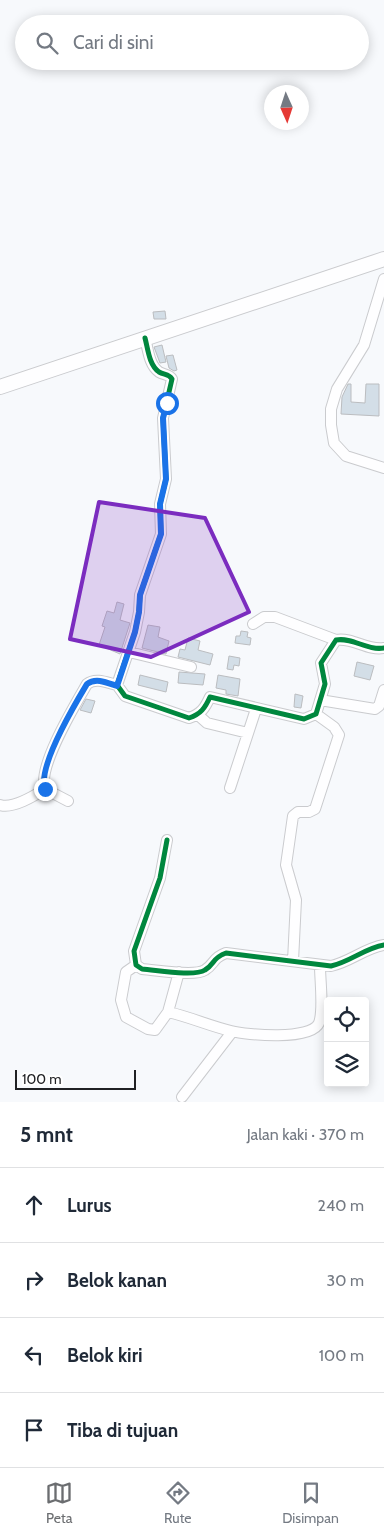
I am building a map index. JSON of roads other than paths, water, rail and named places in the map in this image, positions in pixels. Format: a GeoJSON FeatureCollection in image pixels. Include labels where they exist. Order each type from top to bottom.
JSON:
{"type":"FeatureCollection","features":[{"type":"Feature","properties":{"kind":"main road"},"geometry":{"type":"LineString","coordinates":[[0,387],[384,259]]}},
{"type":"Feature","properties":{"kind":"street"},"geometry":{"type":"LineString","coordinates":[[384,279],[362,350],[337,389],[331,409],[331,425],[334,443],[346,456],[384,468]]}},
{"type":"Feature","properties":{"kind":"street"},"geometry":{"type":"LineString","coordinates":[[117,686],[129,652],[139,612],[140,595],[161,534],[160,504],[166,479],[163,418],[172,379],[170,376],[157,371],[152,364],[145,338]]}},
{"type":"Feature","properties":{"kind":"street"},"geometry":{"type":"LineString","coordinates":[[253,624],[264,617],[275,617],[336,640],[350,640],[377,649],[384,648]]}},
{"type":"Feature","properties":{"kind":"street"},"geometry":{"type":"LineString","coordinates":[[316,714],[325,684],[321,663],[336,640]]}},
{"type":"Feature","properties":{"kind":"street"},"geometry":{"type":"LineString","coordinates":[[129,652],[191,667]]}},
{"type":"Feature","properties":{"kind":"street"},"geometry":{"type":"LineString","coordinates":[[68,801],[45,789],[42,781],[68,716],[87,684],[91,681],[101,681],[117,686],[125,696],[189,718],[198,715],[210,697],[304,719],[316,714]]}},
{"type":"Feature","properties":{"kind":"street"},"geometry":{"type":"LineString","coordinates":[[320,700],[375,709],[379,706],[384,690]]}},
{"type":"Feature","properties":{"kind":"street"},"geometry":{"type":"LineString","coordinates":[[230,788],[256,708]]}},
{"type":"Feature","properties":{"kind":"street"},"geometry":{"type":"LineString","coordinates":[[293,961],[296,900],[286,865],[293,816],[298,812],[309,812],[315,809],[339,735],[334,727],[316,714]]}},
{"type":"Feature","properties":{"kind":"street"},"geometry":{"type":"LineString","coordinates":[[198,715],[207,723],[248,733]]}},
{"type":"Feature","properties":{"kind":"street"},"geometry":{"type":"LineString","coordinates":[[0,805],[6,806],[17,803],[45,789]]}},
{"type":"Feature","properties":{"kind":"street"},"geometry":{"type":"LineString","coordinates":[[167,840],[160,878],[134,951],[136,965],[142,969],[196,973],[205,970],[216,957],[226,953],[320,966],[341,964],[369,949],[384,945]]}},
{"type":"Feature","properties":{"kind":"street"},"geometry":{"type":"LineString","coordinates":[[136,965],[126,972],[122,1000],[126,1017],[148,1029],[155,1030],[168,1012],[179,972]]}},
{"type":"Feature","properties":{"kind":"street"},"geometry":{"type":"LineString","coordinates":[[168,1012],[232,1032],[300,1034],[314,1030],[320,1015],[320,966]]}},
{"type":"Feature","properties":{"kind":"street"},"geometry":{"type":"LineString","coordinates":[[182,1097],[232,1032]]}}]}
